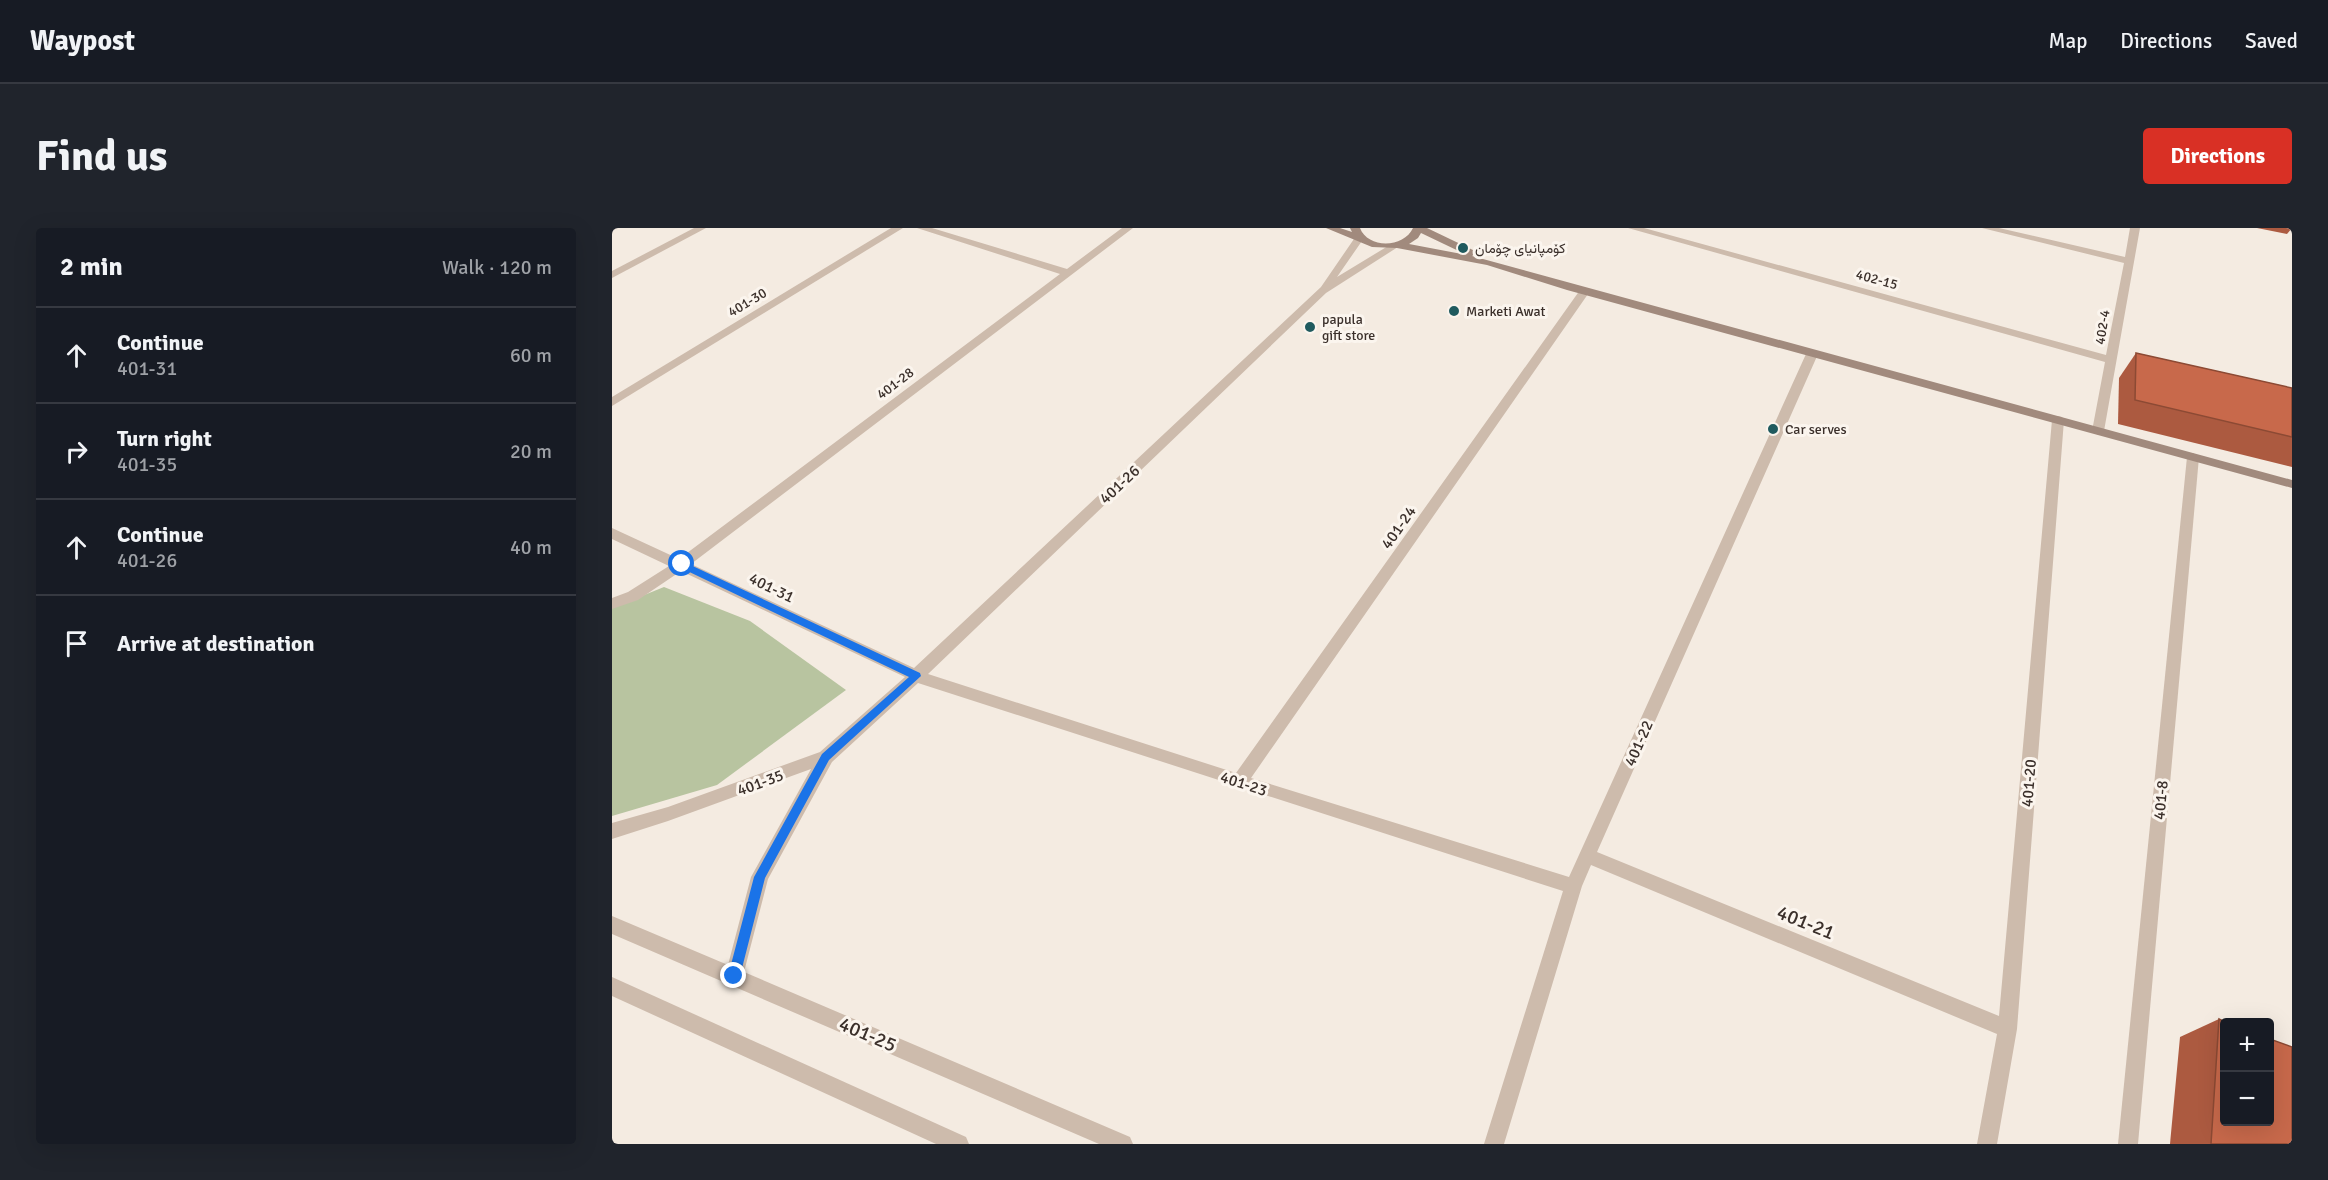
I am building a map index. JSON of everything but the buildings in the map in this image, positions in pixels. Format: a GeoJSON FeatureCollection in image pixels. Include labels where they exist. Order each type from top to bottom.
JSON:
{"type":"FeatureCollection","features":[{"type":"Feature","properties":{"kind":"street"},"geometry":{"type":"LineString","coordinates":[[612,275],[702,228]]}},
{"type":"Feature","properties":{"kind":"street","name":"401-30"},"geometry":{"type":"LineString","coordinates":[[612,402],[898,228]]}},
{"type":"Feature","properties":{"kind":"street"},"geometry":{"type":"LineString","coordinates":[[922,228],[1068,273]]}},
{"type":"Feature","properties":{"kind":"street","name":"401-28"},"geometry":{"type":"LineString","coordinates":[[612,604],[633,596],[682,564],[1128,228]]}},
{"type":"Feature","properties":{"kind":"street"},"geometry":{"type":"LineString","coordinates":[[1331,228],[1357,233],[1375,245],[1396,245],[1489,262],[1584,292],[2292,484]]}},
{"type":"Feature","properties":{"kind":"street"},"geometry":{"type":"LineString","coordinates":[[1322,291],[1396,245],[1413,238],[1419,228],[1489,262]]}},
{"type":"Feature","properties":{"kind":"street","name":"402-15"},"geometry":{"type":"LineString","coordinates":[[1633,228],[2112,360]]}},
{"type":"Feature","properties":{"kind":"street"},"geometry":{"type":"LineString","coordinates":[[1987,228],[2128,261]]}},
{"type":"Feature","properties":{"kind":"street","name":"402-4"},"geometry":{"type":"LineString","coordinates":[[2098,431],[2135,228]]}},
{"type":"Feature","properties":{"kind":"street"},"geometry":{"type":"LineString","coordinates":[[1322,291],[1357,233]]}},
{"type":"Feature","properties":{"kind":"street","name":"401-26"},"geometry":{"type":"LineString","coordinates":[[916,676],[1322,291]]}},
{"type":"Feature","properties":{"kind":"street","name":"401-24"},"geometry":{"type":"LineString","coordinates":[[1239,781],[1584,292]]}},
{"type":"Feature","properties":{"kind":"street","name":"401-22"},"geometry":{"type":"LineString","coordinates":[[1494,1144],[1573,886],[1812,354]]}},
{"type":"Feature","properties":{"kind":"street","name":"401-20"},"geometry":{"type":"LineString","coordinates":[[1987,1144],[2007,1029],[2058,420]]}},
{"type":"Feature","properties":{"kind":"street","name":"401-8"},"geometry":{"type":"LineString","coordinates":[[2128,1144],[2193,457]]}},
{"type":"Feature","properties":{"kind":"street","name":"401-31"},"geometry":{"type":"LineString","coordinates":[[612,533],[916,676]]}},
{"type":"Feature","properties":{"kind":"street","name":"401-35"},"geometry":{"type":"LineString","coordinates":[[612,831],[731,793],[826,757],[916,676]]}},
{"type":"Feature","properties":{"kind":"street","name":"401-23"},"geometry":{"type":"LineString","coordinates":[[916,676],[1573,886]]}},
{"type":"Feature","properties":{"kind":"street"},"geometry":{"type":"LineString","coordinates":[[734,976],[760,877],[826,757]]}},
{"type":"Feature","properties":{"kind":"street","name":"401-21"},"geometry":{"type":"LineString","coordinates":[[1588,856],[2007,1029]]}},
{"type":"Feature","properties":{"kind":"street","name":"401-25"},"geometry":{"type":"LineString","coordinates":[[612,925],[1123,1144]]}},
{"type":"Feature","properties":{"kind":"street"},"geometry":{"type":"LineString","coordinates":[[612,986],[959,1144]]}},
{"type":"Feature","properties":{"kind":"green space"},"geometry":{"type":"Polygon","coordinates":[[[664,587],[750,621],[846,690],[717,785],[612,816],[612,608],[664,587]]]}},
{"type":"Feature","properties":{"kind":"place","name":"کۆمپانیای چۆمان"},"geometry":{"type":"Point","coordinates":[1463,248]}},
{"type":"Feature","properties":{"kind":"place","name":"Marketi Awat"},"geometry":{"type":"Point","coordinates":[1454,311]}},
{"type":"Feature","properties":{"kind":"place","name":"papula gift store"},"geometry":{"type":"Point","coordinates":[1310,327]}},
{"type":"Feature","properties":{"kind":"place","name":"Car serves"},"geometry":{"type":"Point","coordinates":[1773,429]}},
{"type":"Feature","properties":{"kind":"route"},"geometry":{"type":"LineString","coordinates":[[682,564],[916,676],[826,757],[760,877],[734,976]]}}]}
